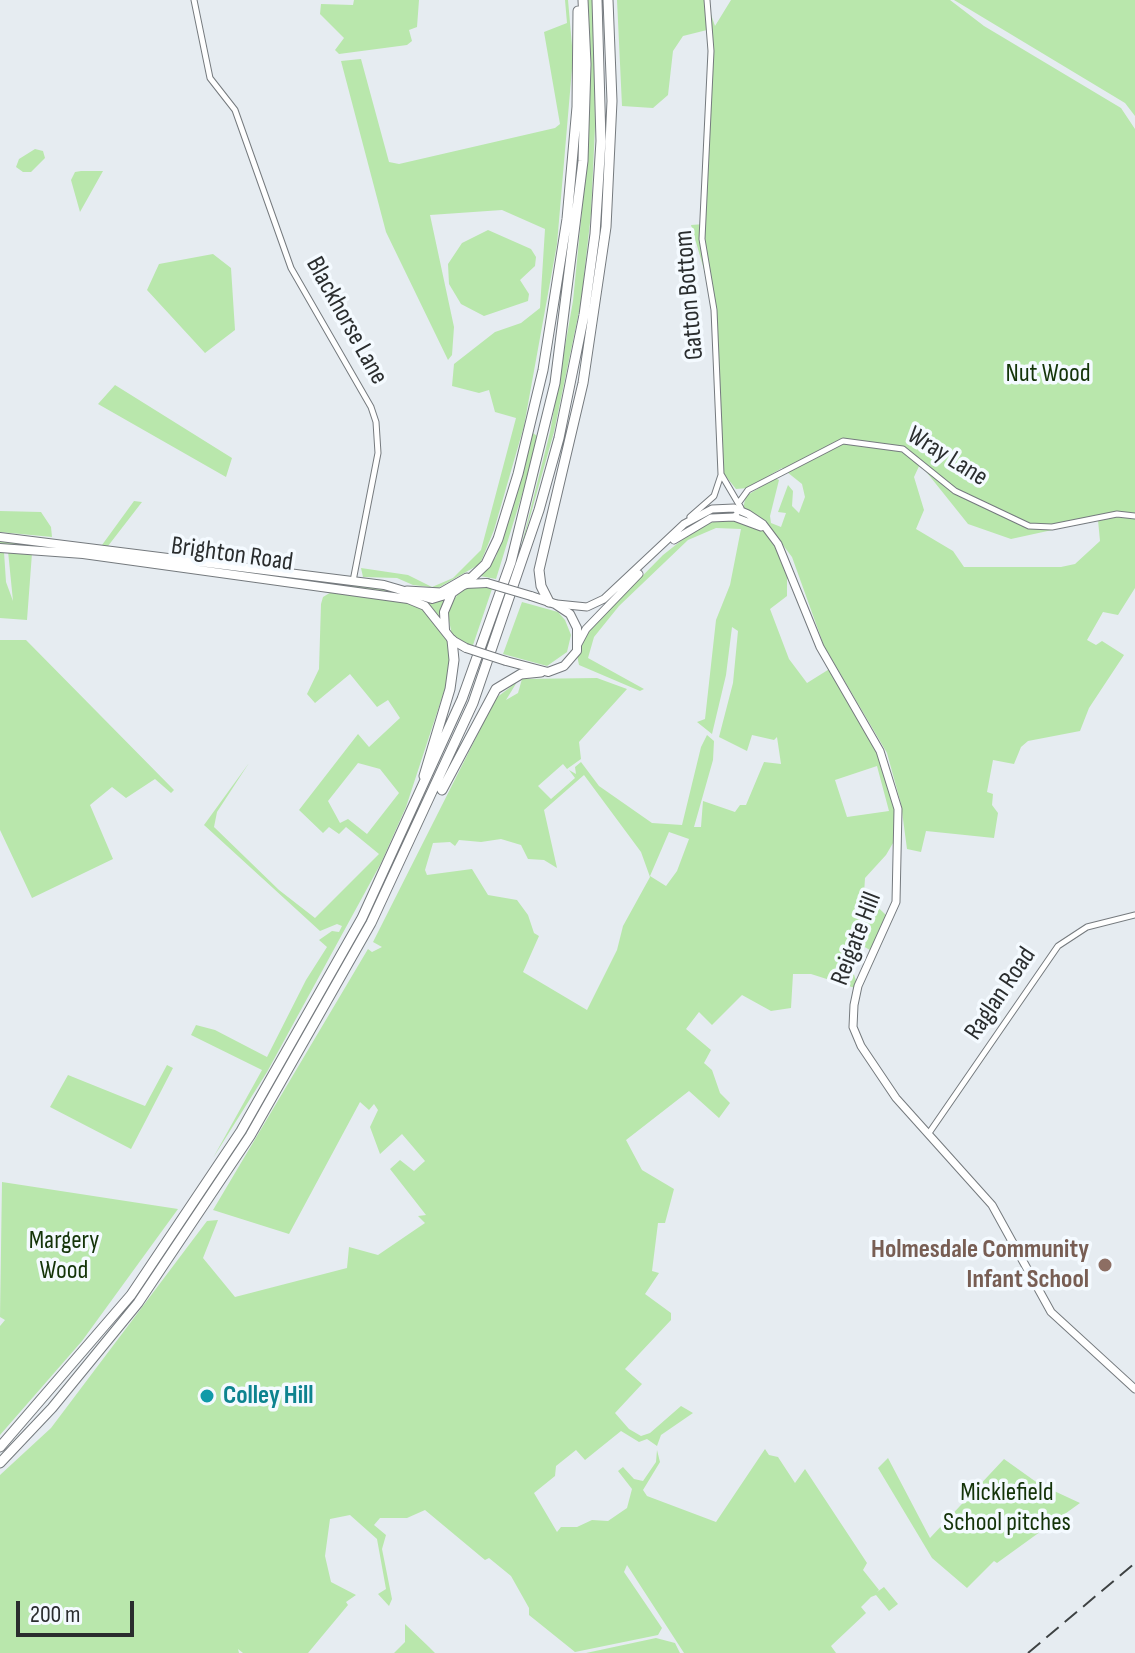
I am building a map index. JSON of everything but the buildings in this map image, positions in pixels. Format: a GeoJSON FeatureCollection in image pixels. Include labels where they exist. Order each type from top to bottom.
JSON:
{"type":"FeatureCollection","features":[{"type":"Feature","properties":{"kind":"highway"},"geometry":{"type":"LineString","coordinates":[[445,631],[444,612],[452,593],[480,571],[495,547],[518,474],[556,305],[572,165],[581,0]]}},
{"type":"Feature","properties":{"kind":"highway"},"geometry":{"type":"LineString","coordinates":[[0,1447],[108,1323],[201,1193],[322,992],[416,820],[483,647],[511,562],[544,434],[566,318],[583,161],[586,64],[581,0]]}},
{"type":"Feature","properties":{"kind":"highway"},"geometry":{"type":"LineString","coordinates":[[0,1463],[52,1408],[113,1335],[211,1198],[311,1033],[473,703],[510,604],[546,487],[571,386],[595,234],[602,102],[597,0]]}},
{"type":"Feature","properties":{"kind":"highway"},"geometry":{"type":"LineString","coordinates":[[552,603],[541,586],[539,570],[583,383],[606,227],[612,114],[608,0]]}},
{"type":"Feature","properties":{"kind":"highway","name":"Brighton Road"},"geometry":{"type":"LineString","coordinates":[[0,537],[353,582],[407,591],[432,599],[452,593]]}},
{"type":"Feature","properties":{"kind":"highway","name":"Brighton Road"},"geometry":{"type":"LineString","coordinates":[[0,548],[83,554],[399,598],[425,606],[452,640]]}},
{"type":"Feature","properties":{"kind":"highway"},"geometry":{"type":"LineString","coordinates":[[407,591],[441,593],[480,571]]}},
{"type":"Feature","properties":{"kind":"highway"},"geometry":{"type":"LineString","coordinates":[[416,820],[437,799],[496,689],[521,674],[564,666],[578,644],[573,618],[552,603],[487,583],[465,584]]}},
{"type":"Feature","properties":{"kind":"highway"},"geometry":{"type":"LineString","coordinates":[[416,820],[450,689],[454,660],[452,640]]}},
{"type":"Feature","properties":{"kind":"highway"},"geometry":{"type":"LineString","coordinates":[[452,640],[466,648],[541,672]]}},
{"type":"Feature","properties":{"kind":"main road"},"geometry":{"type":"LineString","coordinates":[[552,603],[579,607],[598,603],[698,515],[720,508],[738,510]]}},
{"type":"Feature","properties":{"kind":"main road"},"geometry":{"type":"LineString","coordinates":[[578,644],[597,618],[685,531],[711,518],[738,510]]}},
{"type":"Feature","properties":{"kind":"main road","name":"Reigate Hill"},"geometry":{"type":"LineString","coordinates":[[738,510],[766,529],[790,569],[820,647],[867,725],[892,783],[900,831],[897,894],[891,918],[858,986],[853,1027],[872,1065],[992,1205],[1051,1312],[1135,1389]]}},
{"type":"Feature","properties":{"kind":"street","name":"Blackhorse Lane"},"geometry":{"type":"LineString","coordinates":[[194,0],[210,78],[235,110],[291,268],[371,407],[376,422],[378,453],[353,582]]}},
{"type":"Feature","properties":{"kind":"street","name":"Gatton Bottom"},"geometry":{"type":"LineString","coordinates":[[707,0],[711,51],[702,239],[714,310],[721,474],[738,510]]}},
{"type":"Feature","properties":{"kind":"street","name":"Wray Lane"},"geometry":{"type":"LineString","coordinates":[[738,510],[746,492],[780,472],[817,457],[837,441],[889,445],[910,453],[965,495],[1029,526],[1052,527],[1117,514],[1135,516]]}},
{"type":"Feature","properties":{"kind":"street"},"geometry":{"type":"LineString","coordinates":[[714,496],[721,474]]}},
{"type":"Feature","properties":{"kind":"street"},"geometry":{"type":"LineString","coordinates":[[628,578],[714,496],[730,491],[746,492]]}},
{"type":"Feature","properties":{"kind":"street","name":"Raglan Road"},"geometry":{"type":"LineString","coordinates":[[929,1133],[1058,946],[1087,927],[1135,915]]}},
{"type":"Feature","properties":{"kind":"green space"},"geometry":{"type":"Polygon","coordinates":[[[354,0],[419,0],[417,27],[409,30],[412,41],[407,45],[339,54],[335,50],[344,38],[320,14],[321,4],[353,5],[354,0]]]}},
{"type":"Feature","properties":{"kind":"green space"},"geometry":{"type":"Polygon","coordinates":[[[565,0],[568,0],[573,57],[557,244],[524,426],[494,530],[480,564],[438,588],[413,585],[397,578],[363,577],[361,568],[408,575],[432,587],[453,578],[481,550],[516,418],[495,412],[489,390],[479,393],[452,386],[454,364],[495,332],[521,323],[540,308],[545,229],[502,210],[430,215],[454,327],[452,355],[448,360],[386,232],[341,61],[361,59],[389,162],[399,164],[555,128],[560,124],[544,32],[567,23],[565,0]]]}},
{"type":"Feature","properties":{"kind":"green space"},"geometry":{"type":"Polygon","coordinates":[[[588,0],[592,0],[595,127],[591,214],[581,302],[554,432],[518,559],[550,432],[573,301],[588,149],[588,0]]]}},
{"type":"Feature","properties":{"kind":"green space","name":"Nut Wood"},"geometry":{"type":"Polygon","coordinates":[[[617,0],[706,0],[715,26],[731,0],[950,0],[984,26],[1121,108],[1135,129],[1135,588],[1118,615],[1103,612],[1087,640],[1096,645],[1102,641],[1124,655],[1089,708],[1080,731],[1028,741],[1021,747],[1014,764],[993,760],[987,792],[993,794],[992,805],[998,813],[994,838],[926,831],[921,852],[907,849],[901,804],[887,753],[824,646],[792,557],[767,524],[743,508],[746,496],[775,478],[779,480],[770,516],[771,523],[781,527],[786,513],[778,512],[788,485],[793,491],[792,506],[799,513],[805,497],[802,484],[782,468],[748,488],[736,489],[724,474],[716,311],[691,225],[705,224],[711,29],[683,36],[673,51],[668,95],[653,108],[622,106],[617,0]],[[920,464],[914,477],[924,510],[916,529],[953,551],[964,567],[1061,567],[1075,564],[1100,541],[1098,520],[1011,539],[968,524],[920,464]]]}},
{"type":"Feature","properties":{"kind":"green space"},"geometry":{"type":"Polygon","coordinates":[[[954,0],[1135,0],[1135,116],[1125,103],[954,0]]]}},
{"type":"Feature","properties":{"kind":"green space"},"geometry":{"type":"Polygon","coordinates":[[[35,149],[43,151],[45,158],[31,172],[23,172],[16,167],[19,159],[35,149]]]}},
{"type":"Feature","properties":{"kind":"green space"},"geometry":{"type":"Polygon","coordinates":[[[103,171],[80,212],[71,180],[75,172],[103,171]]]}},
{"type":"Feature","properties":{"kind":"green space"},"geometry":{"type":"Polygon","coordinates":[[[488,230],[531,249],[536,257],[535,266],[520,280],[529,294],[528,301],[484,316],[461,304],[449,284],[448,264],[462,243],[488,230]]]}},
{"type":"Feature","properties":{"kind":"green space"},"geometry":{"type":"Polygon","coordinates":[[[213,254],[231,268],[235,330],[205,353],[147,290],[159,264],[213,254]]]}},
{"type":"Feature","properties":{"kind":"green space"},"geometry":{"type":"Polygon","coordinates":[[[115,385],[232,458],[226,477],[98,404],[115,385]]]}},
{"type":"Feature","properties":{"kind":"green space"},"geometry":{"type":"Polygon","coordinates":[[[533,433],[537,436],[525,485],[496,579],[480,576],[496,557],[533,433]]]}},
{"type":"Feature","properties":{"kind":"green space"},"geometry":{"type":"Polygon","coordinates":[[[134,501],[142,502],[108,546],[102,545],[134,501]]]}},
{"type":"Feature","properties":{"kind":"green space"},"geometry":{"type":"Polygon","coordinates":[[[0,511],[41,512],[51,527],[52,537],[0,532],[0,511]]]}},
{"type":"Feature","properties":{"kind":"green space"},"geometry":{"type":"Polygon","coordinates":[[[726,519],[761,527],[778,544],[787,571],[787,596],[770,609],[789,659],[807,683],[831,668],[867,725],[892,783],[900,831],[886,855],[865,878],[864,894],[886,915],[872,951],[859,944],[852,949],[852,969],[858,986],[855,988],[811,974],[793,974],[791,1008],[771,1011],[742,995],[712,1025],[699,1012],[686,1029],[711,1050],[704,1063],[712,1070],[720,1093],[730,1103],[719,1118],[689,1091],[626,1140],[642,1170],[674,1189],[665,1223],[658,1223],[652,1271],[659,1273],[645,1294],[671,1313],[671,1320],[625,1369],[642,1384],[615,1413],[629,1429],[641,1436],[650,1433],[681,1406],[693,1413],[661,1435],[657,1446],[647,1439],[639,1442],[621,1431],[585,1460],[576,1450],[556,1466],[555,1476],[534,1493],[557,1532],[561,1527],[577,1527],[592,1520],[608,1521],[627,1508],[632,1489],[618,1471],[623,1467],[634,1479],[643,1481],[656,1462],[657,1450],[660,1462],[643,1490],[647,1496],[716,1522],[765,1449],[769,1455],[778,1457],[795,1483],[805,1469],[867,1563],[863,1570],[879,1590],[877,1592],[884,1587],[898,1604],[889,1611],[876,1595],[871,1597],[861,1607],[866,1613],[831,1646],[836,1653],[684,1653],[627,1565],[624,1572],[662,1628],[658,1635],[575,1652],[529,1615],[529,1608],[511,1576],[489,1558],[485,1560],[425,1510],[407,1518],[380,1518],[374,1525],[386,1535],[382,1549],[392,1599],[389,1606],[378,1594],[386,1589],[377,1539],[350,1515],[330,1519],[325,1556],[331,1582],[356,1595],[346,1602],[348,1605],[308,1653],[243,1653],[238,1649],[239,1653],[0,1653],[0,1475],[51,1428],[207,1221],[218,1220],[203,1258],[235,1297],[347,1268],[349,1247],[378,1255],[425,1223],[418,1216],[426,1215],[390,1169],[400,1160],[414,1171],[425,1161],[402,1134],[380,1154],[370,1127],[378,1110],[374,1104],[369,1110],[360,1102],[289,1234],[213,1210],[368,949],[372,952],[382,947],[373,942],[496,698],[517,682],[506,700],[518,693],[522,679],[597,678],[627,689],[579,742],[581,759],[567,769],[563,764],[538,786],[551,799],[575,778],[569,770],[576,774],[575,767],[581,762],[599,786],[652,823],[682,825],[701,747],[707,735],[714,741],[713,760],[694,827],[701,827],[703,801],[735,812],[740,805],[746,805],[764,762],[781,764],[777,737],[774,740],[752,735],[747,751],[719,737],[733,683],[738,631],[732,627],[726,675],[712,734],[697,722],[705,719],[716,620],[730,585],[741,529],[716,528],[688,540],[619,606],[594,637],[588,658],[644,689],[640,691],[579,665],[577,655],[588,631],[663,555],[701,525],[726,519]],[[877,766],[835,780],[847,817],[889,811],[877,766]],[[584,775],[544,810],[557,868],[544,860],[528,859],[521,845],[501,839],[481,842],[459,840],[455,846],[450,842],[433,843],[425,870],[427,875],[472,869],[488,895],[517,900],[528,915],[534,933],[539,936],[523,972],[587,1010],[617,950],[623,926],[650,877],[641,852],[584,775]],[[669,832],[650,876],[666,886],[677,871],[689,839],[669,832]]]}},
{"type":"Feature","properties":{"kind":"green space"},"geometry":{"type":"Polygon","coordinates":[[[0,540],[446,598],[441,619],[426,604],[116,556],[0,545],[0,540]]]}},
{"type":"Feature","properties":{"kind":"green space"},"geometry":{"type":"Polygon","coordinates":[[[8,551],[32,553],[27,620],[0,618],[0,552],[4,552],[6,582],[13,601],[8,551]]]}},
{"type":"Feature","properties":{"kind":"green space"},"geometry":{"type":"Polygon","coordinates":[[[467,587],[492,589],[472,648],[452,636],[447,609],[467,587]]]}},
{"type":"Feature","properties":{"kind":"green space"},"geometry":{"type":"Polygon","coordinates":[[[333,591],[408,602],[426,610],[449,643],[449,676],[406,807],[381,863],[267,1072],[213,1158],[262,1070],[191,1035],[196,1025],[215,1030],[267,1057],[306,980],[327,947],[319,940],[332,931],[339,932],[342,926],[337,924],[320,931],[204,825],[249,763],[217,812],[214,827],[279,890],[315,918],[379,854],[346,827],[339,834],[329,827],[323,833],[299,810],[358,734],[369,747],[400,718],[388,700],[377,707],[350,674],[315,703],[307,694],[319,669],[323,597],[333,591]],[[358,763],[328,801],[340,823],[348,819],[367,834],[399,793],[380,769],[358,763]]]}},
{"type":"Feature","properties":{"kind":"green space"},"geometry":{"type":"Polygon","coordinates":[[[522,602],[558,612],[571,635],[567,652],[547,666],[503,654],[522,602]]]}},
{"type":"Feature","properties":{"kind":"green space"},"geometry":{"type":"Polygon","coordinates":[[[0,640],[26,640],[174,790],[171,793],[155,779],[126,798],[112,787],[90,805],[113,859],[32,898],[0,830],[0,640]]]}},
{"type":"Feature","properties":{"kind":"green space"},"geometry":{"type":"Polygon","coordinates":[[[167,1065],[173,1068],[131,1149],[50,1107],[68,1075],[145,1106],[167,1065]]]}},
{"type":"Feature","properties":{"kind":"green space","name":"Margery Wood"},"geometry":{"type":"Polygon","coordinates":[[[2,1182],[178,1209],[82,1341],[0,1435],[0,1326],[5,1320],[0,1317],[2,1182]]]}},
{"type":"Feature","properties":{"kind":"green space","name":"Micklefield School pitches"},"geometry":{"type":"Polygon","coordinates":[[[888,1458],[930,1538],[1004,1459],[1039,1484],[1080,1503],[997,1563],[994,1561],[967,1588],[932,1558],[878,1468],[888,1458]]]}},
{"type":"Feature","properties":{"kind":"green space"},"geometry":{"type":"Polygon","coordinates":[[[405,1624],[435,1653],[394,1653],[405,1642],[405,1624]]]}},
{"type":"Feature","properties":{"kind":"green space"},"geometry":{"type":"Polygon","coordinates":[[[656,1638],[675,1643],[680,1653],[586,1653],[656,1638]]]}},
{"type":"Feature","properties":{"kind":"railway"},"geometry":{"type":"LineString","coordinates":[[1028,1653],[1135,1563]]}},
{"type":"Feature","properties":{"kind":"place","name":"Holmesdale Community Infant School"},"geometry":{"type":"Point","coordinates":[1105,1265]}},
{"type":"Feature","properties":{"kind":"place","name":"Colley Hill"},"geometry":{"type":"Point","coordinates":[207,1396]}}]}
